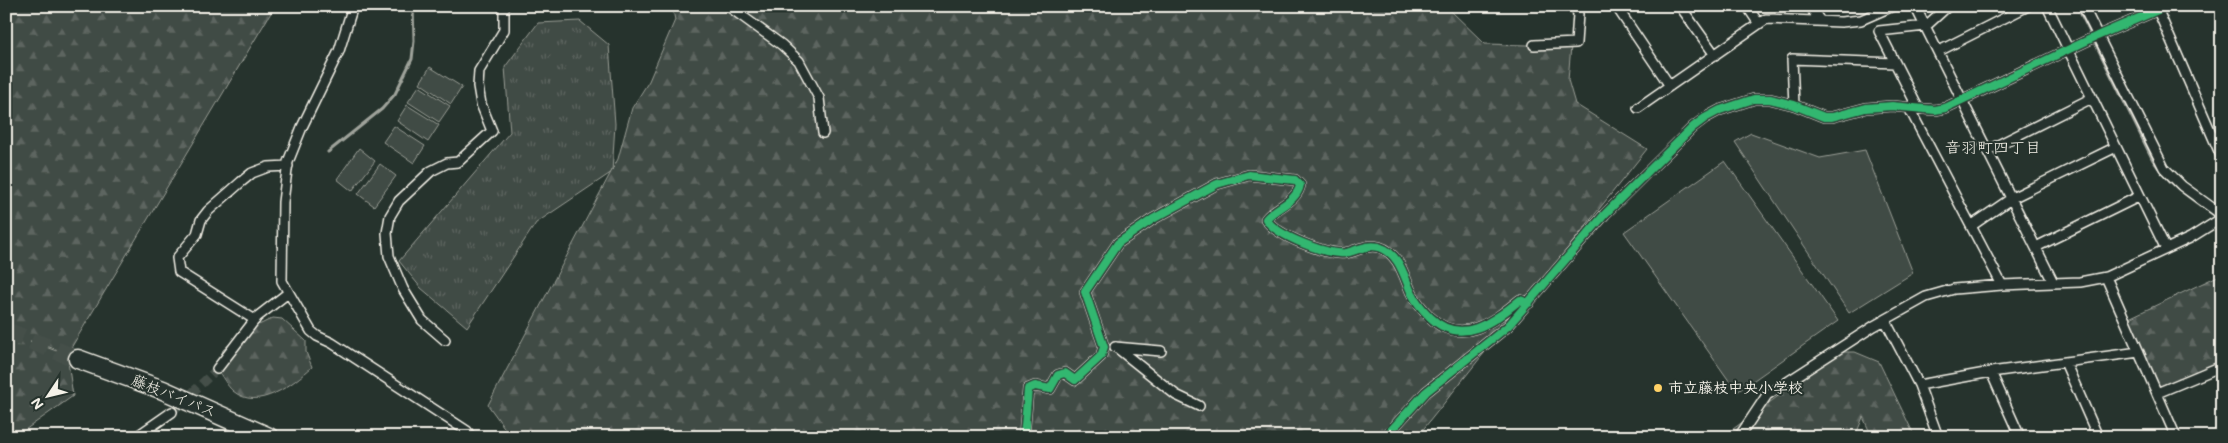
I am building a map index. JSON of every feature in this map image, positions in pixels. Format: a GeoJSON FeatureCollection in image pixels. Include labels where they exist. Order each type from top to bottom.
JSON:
{"type":"FeatureCollection","features":[{"type":"Feature","properties":{"kind":"highway","name":"藤枝バイパス"},"geometry":{"type":"LineString","coordinates":[[78,359],[162,390],[269,437]]}},
{"type":"Feature","properties":{"kind":"street"},"geometry":{"type":"LineString","coordinates":[[353,6],[339,51],[302,127],[288,166],[283,202],[282,281],[304,321],[317,336],[467,431],[472,437]]}},
{"type":"Feature","properties":{"kind":"street"},"geometry":{"type":"LineString","coordinates":[[445,340],[422,320],[403,289],[389,256],[387,233],[390,216],[399,201],[431,171],[447,163],[458,162],[492,132],[481,104],[478,86],[479,71],[504,30],[504,6]]}},
{"type":"Feature","properties":{"kind":"street"},"geometry":{"type":"LineString","coordinates":[[728,6],[782,45],[799,61],[819,98],[823,133]]}},
{"type":"Feature","properties":{"kind":"street"},"geometry":{"type":"LineString","coordinates":[[1534,45],[1576,43],[1578,14],[1575,6]]}},
{"type":"Feature","properties":{"kind":"street"},"geometry":{"type":"LineString","coordinates":[[1616,6],[1670,86]]}},
{"type":"Feature","properties":{"kind":"street"},"geometry":{"type":"LineString","coordinates":[[1680,6],[1714,55]]}},
{"type":"Feature","properties":{"kind":"street"},"geometry":{"type":"LineString","coordinates":[[1746,6],[1759,24]]}},
{"type":"Feature","properties":{"kind":"street"},"geometry":{"type":"LineString","coordinates":[[1810,6],[1820,21]]}},
{"type":"Feature","properties":{"kind":"street"},"geometry":{"type":"LineString","coordinates":[[1638,108],[1766,19],[1861,20],[1877,10],[1893,6]]}},
{"type":"Feature","properties":{"kind":"street"},"geometry":{"type":"LineString","coordinates":[[1915,6],[2053,282]]}},
{"type":"Feature","properties":{"kind":"street"},"geometry":{"type":"LineString","coordinates":[[1948,6],[1926,26],[1879,31],[1971,226],[2002,285]]}},
{"type":"Feature","properties":{"kind":"street"},"geometry":{"type":"LineString","coordinates":[[1939,51],[2028,6]]}},
{"type":"Feature","properties":{"kind":"street"},"geometry":{"type":"LineString","coordinates":[[2047,6],[2166,249]]}},
{"type":"Feature","properties":{"kind":"street"},"geometry":{"type":"LineString","coordinates":[[1739,437],[1767,395],[1885,320],[1926,297],[1954,289],[2080,282],[2106,277],[2190,238],[2222,217],[2182,186],[2164,168],[2083,6]]}},
{"type":"Feature","properties":{"kind":"street"},"geometry":{"type":"LineString","coordinates":[[1385,437],[1426,392],[1495,338],[1529,303],[1605,214],[1693,127],[1720,110],[1747,101],[1770,99],[1794,105],[1824,117],[1832,117],[1866,108],[1945,108],[2157,8],[2167,6]]}},
{"type":"Feature","properties":{"kind":"street"},"geometry":{"type":"LineString","coordinates":[[2157,8],[2222,158]]}},
{"type":"Feature","properties":{"kind":"street"},"geometry":{"type":"LineString","coordinates":[[1794,105],[1792,60],[1895,63]]}},
{"type":"Feature","properties":{"kind":"street"},"geometry":{"type":"LineString","coordinates":[[1988,150],[2092,98]]}},
{"type":"Feature","properties":{"kind":"street"},"geometry":{"type":"LineString","coordinates":[[1971,226],[2012,198],[2116,147]]}},
{"type":"Feature","properties":{"kind":"street"},"geometry":{"type":"LineString","coordinates":[[255,320],[179,272],[177,258],[197,234],[201,220],[208,211],[241,182],[252,173],[268,167],[288,166]]}},
{"type":"Feature","properties":{"kind":"street"},"geometry":{"type":"LineString","coordinates":[[1024,437],[1028,389],[1035,386],[1050,389],[1058,375],[1065,373],[1075,380],[1101,356],[1104,347],[1085,292],[1118,243],[1153,219],[1217,184],[1249,175],[1295,180],[1300,185],[1293,197],[1266,219],[1270,225],[1298,241],[1328,251],[1344,253],[1368,246],[1380,248],[1390,254],[1400,265],[1420,306],[1438,324],[1451,330],[1467,330],[1483,326],[1520,300],[1529,303]]}},
{"type":"Feature","properties":{"kind":"street"},"geometry":{"type":"LineString","coordinates":[[2036,247],[2140,196]]}},
{"type":"Feature","properties":{"kind":"street"},"geometry":{"type":"LineString","coordinates":[[2106,277],[2176,437]]}},
{"type":"Feature","properties":{"kind":"street"},"geometry":{"type":"LineString","coordinates":[[217,369],[255,320],[288,293]]}},
{"type":"Feature","properties":{"kind":"street"},"geometry":{"type":"LineString","coordinates":[[1885,320],[1920,385],[1938,437]]}},
{"type":"Feature","properties":{"kind":"street"},"geometry":{"type":"LineString","coordinates":[[1104,347],[1116,346],[1160,351]]}},
{"type":"Feature","properties":{"kind":"street"},"geometry":{"type":"LineString","coordinates":[[1116,346],[1176,395],[1199,406]]}},
{"type":"Feature","properties":{"kind":"street"},"geometry":{"type":"LineString","coordinates":[[1920,385],[1991,372],[2139,352]]}},
{"type":"Feature","properties":{"kind":"street"},"geometry":{"type":"LineString","coordinates":[[2065,362],[2098,437]]}},
{"type":"Feature","properties":{"kind":"street"},"geometry":{"type":"LineString","coordinates":[[2157,393],[2222,366]]}},
{"type":"Feature","properties":{"kind":"street"},"geometry":{"type":"LineString","coordinates":[[1991,372],[2020,437]]}},
{"type":"Feature","properties":{"kind":"street"},"geometry":{"type":"LineString","coordinates":[[136,437],[172,412]]}},
{"type":"Feature","properties":{"kind":"green space"},"geometry":{"type":"Polygon","coordinates":[[[6,6],[275,6],[68,353],[30,341],[67,355],[73,396],[15,437],[6,437],[6,6]]]}},
{"type":"Feature","properties":{"kind":"green space"},"geometry":{"type":"Polygon","coordinates":[[[672,6],[1370,6],[1374,10],[1449,9],[1485,44],[1571,46],[1568,80],[1575,104],[1647,149],[1417,437],[511,437],[488,405],[618,159],[632,108],[649,81],[675,20],[672,6]]]}},
{"type":"Feature","properties":{"kind":"green space"},"geometry":{"type":"Polygon","coordinates":[[[580,21],[609,45],[615,124],[612,172],[536,223],[467,327],[421,288],[399,261],[510,132],[505,67],[538,23],[580,21]]]}},
{"type":"Feature","properties":{"kind":"green space"},"geometry":{"type":"Polygon","coordinates":[[[430,67],[462,87],[451,104],[420,83],[430,67]]]}},
{"type":"Feature","properties":{"kind":"green space"},"geometry":{"type":"Polygon","coordinates":[[[419,86],[450,106],[439,122],[408,102],[419,86]]]}},
{"type":"Feature","properties":{"kind":"green space"},"geometry":{"type":"Polygon","coordinates":[[[407,105],[439,125],[428,142],[397,121],[407,105]]]}},
{"type":"Feature","properties":{"kind":"green space"},"geometry":{"type":"Polygon","coordinates":[[[394,126],[425,146],[414,163],[383,142],[394,126]]]}},
{"type":"Feature","properties":{"kind":"green space"},"geometry":{"type":"Polygon","coordinates":[[[1751,133],[1820,158],[1865,150],[1913,273],[1849,313],[1735,142],[1751,133]]]}},
{"type":"Feature","properties":{"kind":"green space"},"geometry":{"type":"Polygon","coordinates":[[[359,148],[375,161],[352,191],[337,179],[359,148]]]}},
{"type":"Feature","properties":{"kind":"green space"},"geometry":{"type":"Polygon","coordinates":[[[1725,161],[1838,321],[1737,392],[1624,232],[1725,161]]]}},
{"type":"Feature","properties":{"kind":"green space"},"geometry":{"type":"Polygon","coordinates":[[[380,164],[396,176],[374,206],[358,194],[380,164]]]}},
{"type":"Feature","properties":{"kind":"green space"},"geometry":{"type":"Polygon","coordinates":[[[2222,274],[2222,361],[2158,387],[2129,318],[2222,274]]]}},
{"type":"Feature","properties":{"kind":"green space"},"geometry":{"type":"Polygon","coordinates":[[[273,318],[282,319],[306,341],[306,352],[312,367],[295,381],[275,393],[264,397],[243,397],[231,389],[217,369],[223,350],[250,326],[261,324],[273,318]]]}},
{"type":"Feature","properties":{"kind":"green space"},"geometry":{"type":"Polygon","coordinates":[[[1839,352],[1855,352],[1879,362],[1915,437],[1872,437],[1863,417],[1855,437],[1722,437],[1839,352]]]}},
{"type":"Feature","properties":{"kind":"waterway"},"geometry":{"type":"LineString","coordinates":[[328,152],[382,109],[395,94],[412,59],[414,41],[413,6]]}},
{"type":"Feature","properties":{"kind":"waterway"},"geometry":{"type":"LineString","coordinates":[[2077,6],[2153,160],[2173,184],[2214,215]]}},
{"type":"Feature","properties":{"kind":"tunnel"},"geometry":{"type":"LineString","coordinates":[[6,331],[78,359]]}},
{"type":"Feature","properties":{"kind":"tunnel"},"geometry":{"type":"LineString","coordinates":[[172,412],[217,369]]}},
{"type":"Feature","properties":{"kind":"cycle path"},"geometry":{"type":"LineString","coordinates":[[1385,437],[1426,392],[1508,326],[1605,214],[1693,127],[1705,118],[1720,110],[1754,99],[1770,99],[1794,105],[1824,117],[1832,117],[1866,108],[1892,106],[1935,110],[1945,108],[2097,36],[2167,6]]}},
{"type":"Feature","properties":{"kind":"cycle path"},"geometry":{"type":"LineString","coordinates":[[1024,437],[1028,389],[1035,386],[1050,389],[1058,375],[1065,373],[1075,380],[1101,356],[1104,347],[1085,292],[1118,243],[1153,219],[1217,184],[1249,175],[1295,180],[1300,185],[1295,196],[1266,219],[1271,225],[1302,243],[1326,251],[1345,253],[1374,246],[1386,250],[1400,266],[1417,302],[1430,317],[1442,326],[1453,330],[1465,331],[1488,323],[1520,300],[1529,303]]}},
{"type":"Feature","properties":{"kind":"place","name":"市立藤枝中央小学校"},"geometry":{"type":"Point","coordinates":[1658,388]}},
{"type":"Feature","properties":{"kind":"district","name":"音羽町四丁目"},"geometry":{"type":"Point","coordinates":[1993,147]}}]}
